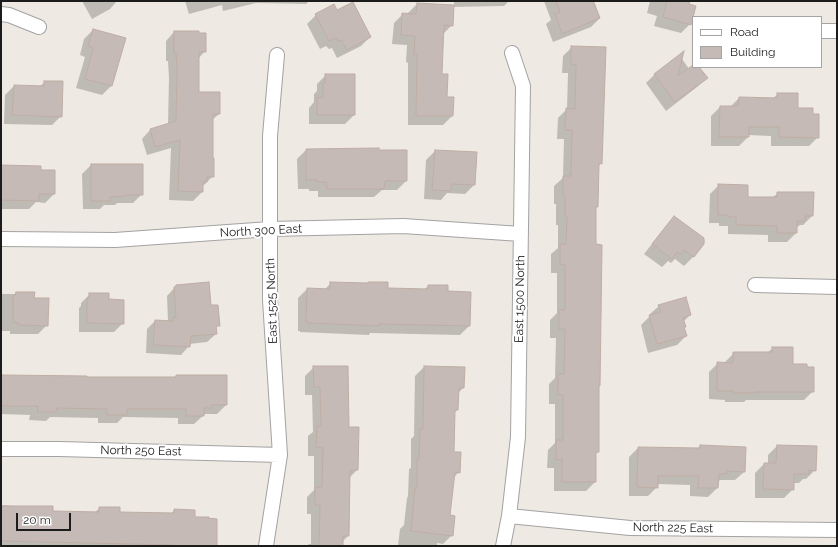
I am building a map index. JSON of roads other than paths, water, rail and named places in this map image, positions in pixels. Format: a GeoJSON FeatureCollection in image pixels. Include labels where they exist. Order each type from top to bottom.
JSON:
{"type":"FeatureCollection","features":[{"type":"Feature","properties":{"kind":"street"},"geometry":{"type":"LineString","coordinates":[[1,14],[9,15],[39,27]]}},
{"type":"Feature","properties":{"kind":"street"},"geometry":{"type":"LineString","coordinates":[[822,30],[837,31]]}},
{"type":"Feature","properties":{"kind":"street","name":"East 1500 North"},"geometry":{"type":"LineString","coordinates":[[503,546],[510,516],[518,436],[523,86],[512,53]]}},
{"type":"Feature","properties":{"kind":"street","name":"East 1525 North"},"geometry":{"type":"LineString","coordinates":[[266,546],[280,454],[270,300],[270,136],[277,55]]}},
{"type":"Feature","properties":{"kind":"street","name":"North 300 East"},"geometry":{"type":"LineString","coordinates":[[1,239],[115,240],[270,229],[404,226],[521,234]]}},
{"type":"Feature","properties":{"kind":"street"},"geometry":{"type":"LineString","coordinates":[[755,285],[837,287]]}},
{"type":"Feature","properties":{"kind":"street","name":"North 250 East"},"geometry":{"type":"LineString","coordinates":[[1,449],[280,454]]}},
{"type":"Feature","properties":{"kind":"street","name":"North 225 East"},"geometry":{"type":"LineString","coordinates":[[510,516],[630,528],[837,530]]}}]}
